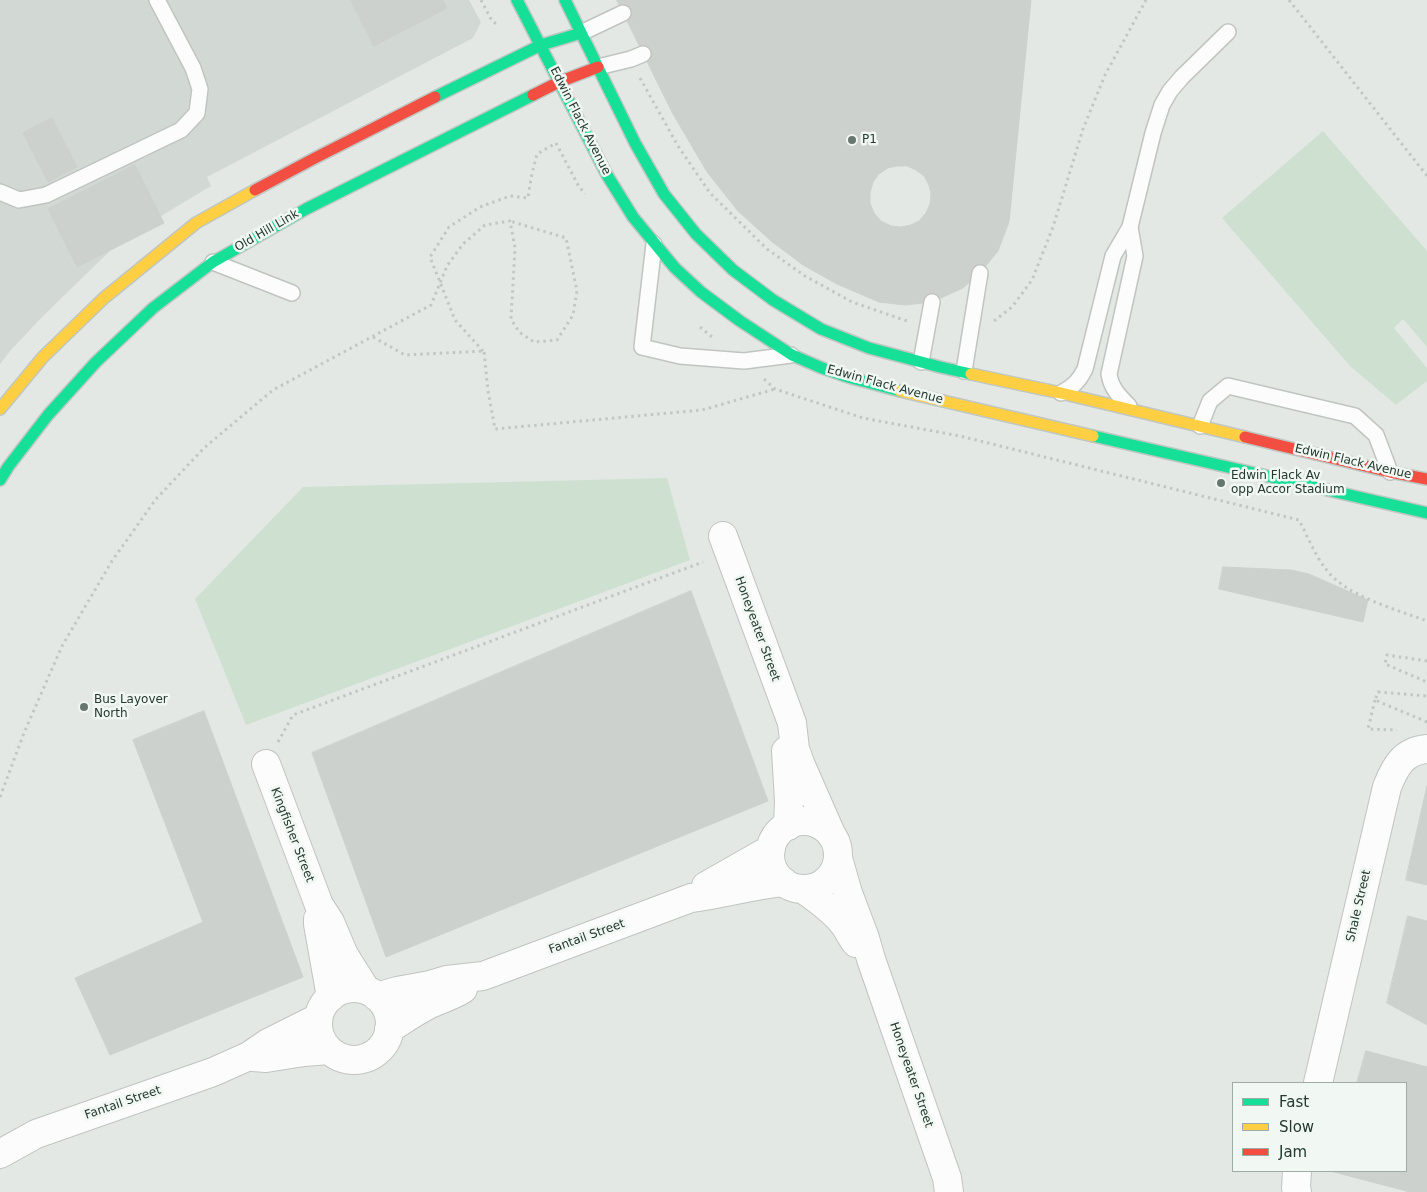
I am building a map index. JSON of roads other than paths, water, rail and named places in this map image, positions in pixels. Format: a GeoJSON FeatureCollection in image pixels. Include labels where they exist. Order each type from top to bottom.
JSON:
{"type":"FeatureCollection","features":[{"type":"Feature","properties":{"kind":"street","name":"Edwin Flack Avenue"},"geometry":{"type":"LineString","coordinates":[[517,0],[585,135],[607,176],[633,217],[654,244],[701,292],[740,321],[792,355],[848,377],[1338,488],[1427,513]]}},
{"type":"Feature","properties":{"kind":"street","name":"Edwin Flack Avenue"},"geometry":{"type":"LineString","coordinates":[[565,0],[635,143],[664,194],[696,234],[733,270],[773,300],[821,329],[869,348],[921,362],[939,371],[964,372],[1061,393],[1200,426],[1344,465],[1427,479]]}},
{"type":"Feature","properties":{"kind":"street"},"geometry":{"type":"LineString","coordinates":[[0,409],[43,357],[104,298],[196,223],[315,158],[509,60],[541,45],[581,33]]}},
{"type":"Feature","properties":{"kind":"street","name":"Old Hill Link"},"geometry":{"type":"LineString","coordinates":[[0,480],[48,416],[96,362],[153,308],[213,262],[306,209],[559,82],[598,67]]}},
{"type":"Feature","properties":{"kind":"street","name":"Honeyeater Street"},"geometry":{"type":"LineString","coordinates":[[723,536],[792,723],[795,749],[800,763],[835,847],[848,892],[947,1178],[949,1192]]}},
{"type":"Feature","properties":{"kind":"street"},"geometry":{"type":"LineString","coordinates":[[788,826],[790,801],[786,750],[792,723]]}},
{"type":"Feature","properties":{"kind":"street","name":"Shale Street"},"geometry":{"type":"LineString","coordinates":[[1318,1082],[1387,787],[1399,762],[1408,754],[1427,749]]}},
{"type":"Feature","properties":{"kind":"street","name":"Kingfisher Street"},"geometry":{"type":"LineString","coordinates":[[266,764],[319,905],[330,922],[344,955],[371,993]]}},
{"type":"Feature","properties":{"kind":"street"},"geometry":{"type":"LineString","coordinates":[[807,822],[825,829],[835,847],[836,868],[823,884],[813,888],[793,886],[777,876],[773,868],[771,849],[777,836],[788,826],[807,822]]}},
{"type":"Feature","properties":{"kind":"street","name":"Fantail Street"},"geometry":{"type":"LineString","coordinates":[[691,898],[712,882],[771,849]]}},
{"type":"Feature","properties":{"kind":"street","name":"Fantail Street"},"geometry":{"type":"LineString","coordinates":[[389,1029],[433,1003],[454,995],[482,976],[691,898],[764,884],[793,886]]}},
{"type":"Feature","properties":{"kind":"street","name":"Honeyeater Street"},"geometry":{"type":"LineString","coordinates":[[793,886],[822,902],[837,916],[854,940],[871,959]]}},
{"type":"Feature","properties":{"kind":"street","name":"Kingfisher Street"},"geometry":{"type":"LineString","coordinates":[[319,905],[318,924],[325,1008]]}},
{"type":"Feature","properties":{"kind":"street","name":"Fantail Street"},"geometry":{"type":"LineString","coordinates":[[371,993],[430,986],[447,980],[482,976]]}},
{"type":"Feature","properties":{"kind":"street"},"geometry":{"type":"LineString","coordinates":[[354,988],[371,993],[384,1006],[389,1017],[389,1029],[386,1040],[380,1049],[360,1060],[348,1060],[338,1057],[322,1041],[318,1030],[325,1008],[341,990],[354,988]]}},
{"type":"Feature","properties":{"kind":"street","name":"Fantail Street"},"geometry":{"type":"LineString","coordinates":[[0,1154],[36,1134],[214,1072],[249,1056],[325,1008]]}},
{"type":"Feature","properties":{"kind":"street","name":"Fantail Street"},"geometry":{"type":"LineString","coordinates":[[249,1056],[266,1058],[329,1050]]}},
{"type":"Feature","properties":{"kind":"street"},"geometry":{"type":"LineString","coordinates":[[1297,1172],[1297,1192]]}},
{"type":"Feature","properties":{"kind":"lane"},"geometry":{"type":"LineString","coordinates":[[0,192],[19,200],[46,195],[180,130],[196,113],[200,89],[193,68],[157,0]]}},
{"type":"Feature","properties":{"kind":"lane"},"geometry":{"type":"LineString","coordinates":[[581,33],[623,13]]}},
{"type":"Feature","properties":{"kind":"lane"},"geometry":{"type":"LineString","coordinates":[[1061,393],[1073,387],[1085,369],[1113,256],[1130,228],[1162,105],[1170,91],[1182,77],[1228,32]]}},
{"type":"Feature","properties":{"kind":"lane"},"geometry":{"type":"LineString","coordinates":[[598,67],[637,56]]}},
{"type":"Feature","properties":{"kind":"lane"},"geometry":{"type":"LineString","coordinates":[[1130,228],[1135,256],[1109,374],[1111,385],[1119,396],[1135,411]]}},
{"type":"Feature","properties":{"kind":"lane"},"geometry":{"type":"LineString","coordinates":[[654,244],[642,347],[680,356],[744,362],[792,355]]}},
{"type":"Feature","properties":{"kind":"lane"},"geometry":{"type":"LineString","coordinates":[[213,262],[292,293]]}},
{"type":"Feature","properties":{"kind":"lane"},"geometry":{"type":"LineString","coordinates":[[964,372],[980,273]]}},
{"type":"Feature","properties":{"kind":"lane"},"geometry":{"type":"LineString","coordinates":[[921,362],[932,302]]}},
{"type":"Feature","properties":{"kind":"lane"},"geometry":{"type":"LineString","coordinates":[[1200,426],[1210,401],[1228,386],[1336,411],[1355,416],[1376,435],[1390,472]]}},
{"type":"Feature","properties":{"kind":"place","name":"P1"},"geometry":{"type":"Point","coordinates":[852,140]}},
{"type":"Feature","properties":{"kind":"place","name":"Edwin Flack Av opp Accor Stadium"},"geometry":{"type":"Point","coordinates":[1221,483]}},
{"type":"Feature","properties":{"kind":"place","name":"Bus Layover North"},"geometry":{"type":"Point","coordinates":[84,707]}}]}
